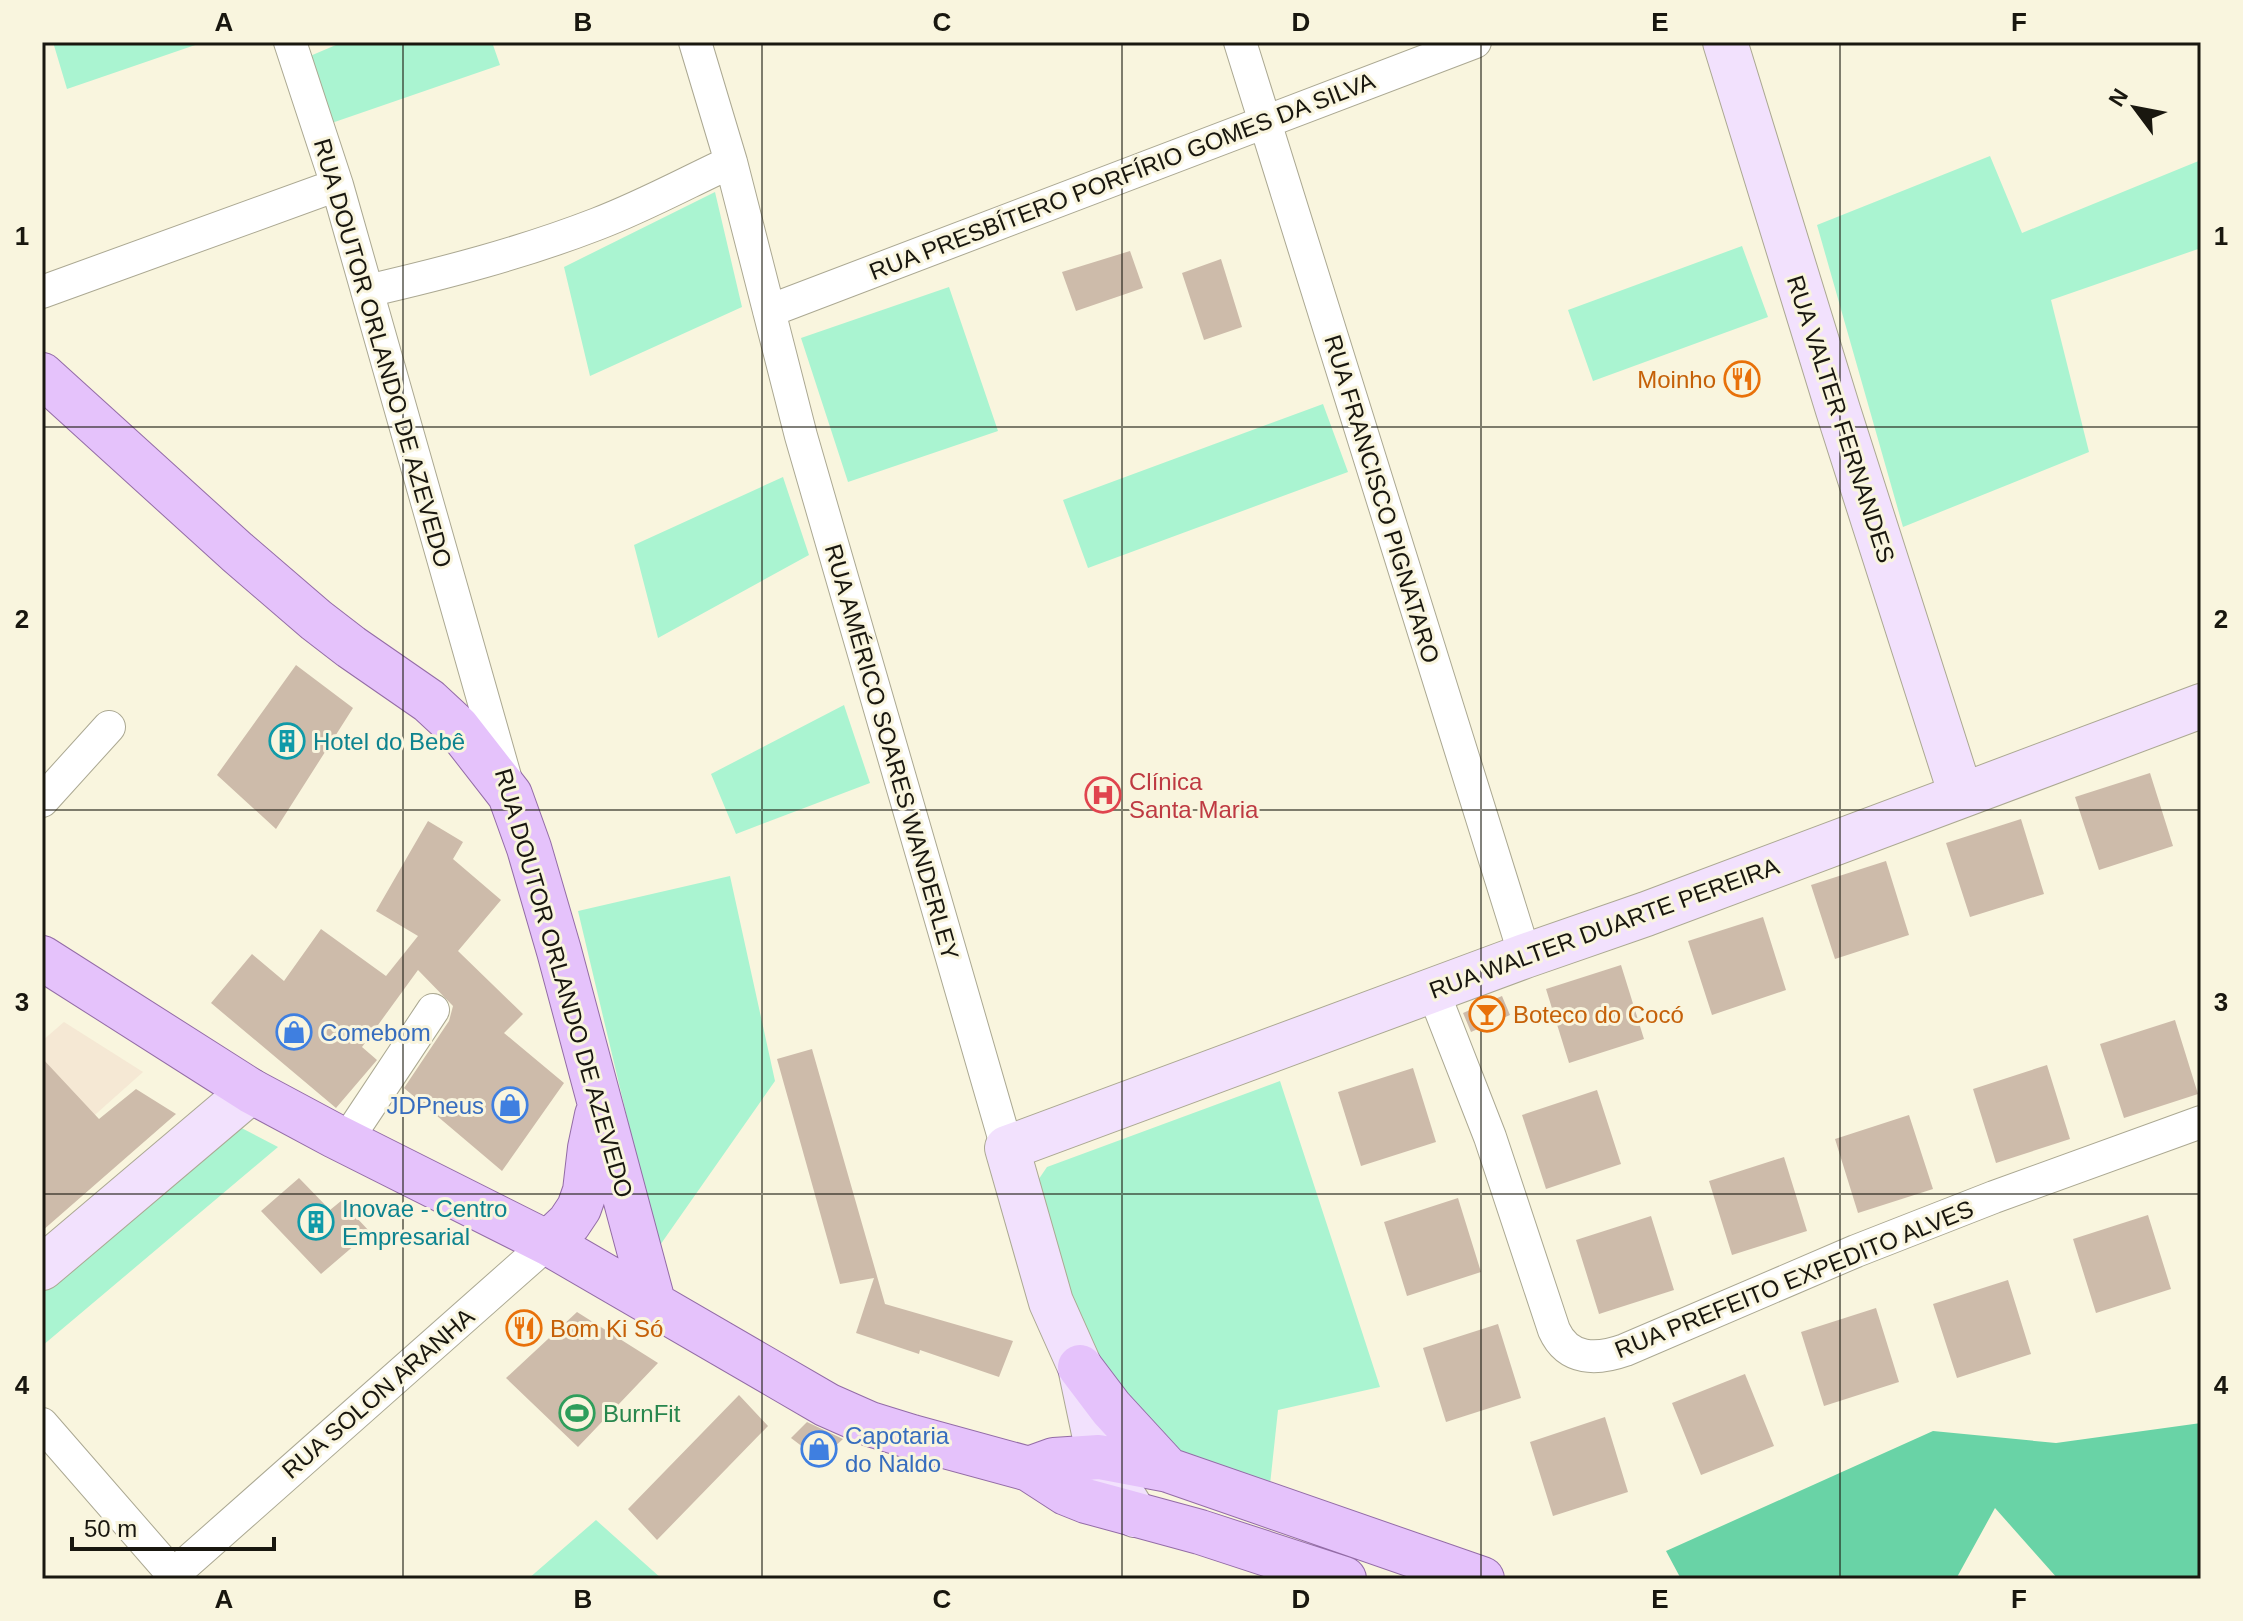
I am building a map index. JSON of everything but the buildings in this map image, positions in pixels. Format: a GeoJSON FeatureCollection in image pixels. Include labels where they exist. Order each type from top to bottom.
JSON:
{"type":"FeatureCollection","features":[{"type":"Feature","properties":{"kind":"main road","name":"RUA VALTER FERNANDES"},"geometry":{"type":"LineString","coordinates":[[1725,42],[1961,795]]}},
{"type":"Feature","properties":{"kind":"main road"},"geometry":{"type":"LineString","coordinates":[[42,375],[316,620],[429,701],[457,727],[510,795]]}},
{"type":"Feature","properties":{"kind":"main road","name":"RUA WALTER DUARTE PEREIRA"},"geometry":{"type":"LineString","coordinates":[[1007,1148],[2201,706]]}},
{"type":"Feature","properties":{"kind":"main road","name":"RUA DOUTOR ORLANDO DE AZEVEDO"},"geometry":{"type":"LineString","coordinates":[[510,795],[559,951],[653,1302]]}},
{"type":"Feature","properties":{"kind":"main road"},"geometry":{"type":"LineString","coordinates":[[42,958],[251,1091],[548,1243],[827,1405],[870,1424],[1039,1476],[1086,1501],[1200,1532],[1344,1579]]}},
{"type":"Feature","properties":{"kind":"main road"},"geometry":{"type":"LineString","coordinates":[[42,1268],[251,1091]]}},
{"type":"Feature","properties":{"kind":"main road"},"geometry":{"type":"LineString","coordinates":[[548,1243],[569,1223],[579,1208],[585,1191],[590,1148],[600,1105]]}},
{"type":"Feature","properties":{"kind":"main road","name":"RUA AMÉRICO SOARES WANDERLEY"},"geometry":{"type":"LineString","coordinates":[[1007,1148],[1051,1302],[1080,1367],[1099,1457],[1135,1515]]}},
{"type":"Feature","properties":{"kind":"main road"},"geometry":{"type":"LineString","coordinates":[[1080,1367],[1111,1408],[1168,1470]]}},
{"type":"Feature","properties":{"kind":"main road"},"geometry":{"type":"LineString","coordinates":[[1039,1476],[1054,1460],[1099,1457],[1168,1470],[1482,1579]]}},
{"type":"Feature","properties":{"kind":"street","name":"RUA DOUTOR ORLANDO DE AZEVEDO"},"geometry":{"type":"LineString","coordinates":[[290,42],[337,185],[510,795]]}},
{"type":"Feature","properties":{"kind":"street","name":"RUA AMÉRICO SOARES WANDERLEY"},"geometry":{"type":"LineString","coordinates":[[695,42],[731,162],[801,436],[1007,1148]]}},
{"type":"Feature","properties":{"kind":"street","name":"RUA FRANCISCO PIGNATARO"},"geometry":{"type":"LineString","coordinates":[[1240,42],[1525,956]]}},
{"type":"Feature","properties":{"kind":"street","name":"RUA PRESBÍTERO PORFÍRIO GOMES DA SILVA"},"geometry":{"type":"LineString","coordinates":[[769,311],[1475,42]]}},
{"type":"Feature","properties":{"kind":"street"},"geometry":{"type":"LineString","coordinates":[[367,291],[534,247],[600,223],[731,162]]}},
{"type":"Feature","properties":{"kind":"street"},"geometry":{"type":"LineString","coordinates":[[42,292],[337,185]]}},
{"type":"Feature","properties":{"kind":"street"},"geometry":{"type":"LineString","coordinates":[[429,701],[440,702],[457,693],[472,665]]}},
{"type":"Feature","properties":{"kind":"street"},"geometry":{"type":"LineString","coordinates":[[42,801],[109,727]]}},
{"type":"Feature","properties":{"kind":"street","name":"RUA PREFEITO EXPEDITO ALVES"},"geometry":{"type":"LineString","coordinates":[[1433,991],[1490,1137],[1557,1338],[1575,1354],[1582,1356],[1598,1357],[1625,1350],[1856,1251],[2201,1122]]}},
{"type":"Feature","properties":{"kind":"street"},"geometry":{"type":"LineString","coordinates":[[346,1141],[433,1010]]}},
{"type":"Feature","properties":{"kind":"street","name":"RUA SOLON ARANHA"},"geometry":{"type":"LineString","coordinates":[[175,1577],[548,1243]]}},
{"type":"Feature","properties":{"kind":"street"},"geometry":{"type":"LineString","coordinates":[[42,1424],[175,1577]]}},
{"type":"Feature","properties":{"kind":"shaded area"},"geometry":{"type":"Polygon","coordinates":[[[64,1022],[143,1072],[42,1162],[42,1041],[64,1022]]]}},
{"type":"Feature","properties":{"kind":"green space"},"geometry":{"type":"Polygon","coordinates":[[[53,42],[204,42],[67,89],[53,42]]]}},
{"type":"Feature","properties":{"kind":"green space"},"geometry":{"type":"Polygon","coordinates":[[[343,42],[492,42],[500,65],[323,126],[303,59],[343,42]]]}},
{"type":"Feature","properties":{"kind":"green space"},"geometry":{"type":"Polygon","coordinates":[[[1990,156],[2022,233],[2201,160],[2201,248],[2051,300],[2089,452],[1903,527],[1817,225],[1990,156]]]}},
{"type":"Feature","properties":{"kind":"green space"},"geometry":{"type":"Polygon","coordinates":[[[715,192],[742,307],[590,376],[564,267],[715,192]]]}},
{"type":"Feature","properties":{"kind":"green space"},"geometry":{"type":"Polygon","coordinates":[[[1742,246],[1768,317],[1593,381],[1568,310],[1742,246]]]}},
{"type":"Feature","properties":{"kind":"green space"},"geometry":{"type":"Polygon","coordinates":[[[949,287],[998,431],[848,482],[801,338],[949,287]]]}},
{"type":"Feature","properties":{"kind":"green space"},"geometry":{"type":"Polygon","coordinates":[[[1323,404],[1348,472],[1088,568],[1063,500],[1323,404]]]}},
{"type":"Feature","properties":{"kind":"green space"},"geometry":{"type":"Polygon","coordinates":[[[783,477],[809,555],[658,638],[634,545],[783,477]]]}},
{"type":"Feature","properties":{"kind":"green space"},"geometry":{"type":"Polygon","coordinates":[[[844,705],[870,783],[736,834],[711,774],[844,705]]]}},
{"type":"Feature","properties":{"kind":"green space"},"geometry":{"type":"Polygon","coordinates":[[[730,876],[775,1081],[658,1248],[578,911],[730,876]]]}},
{"type":"Feature","properties":{"kind":"green space"},"geometry":{"type":"Polygon","coordinates":[[[1280,1081],[1380,1387],[1278,1410],[1269,1494],[1172,1458],[1088,1345],[1032,1189],[1047,1167],[1280,1081]]]}},
{"type":"Feature","properties":{"kind":"green space"},"geometry":{"type":"Polygon","coordinates":[[[232,1123],[278,1147],[42,1346],[42,1286],[232,1123]]]}},
{"type":"Feature","properties":{"kind":"green space"},"geometry":{"type":"Polygon","coordinates":[[[2201,1423],[2201,1579],[2058,1579],[1995,1508],[1956,1579],[1681,1579],[1666,1551],[1933,1431],[2056,1443],[2201,1423]]]}},
{"type":"Feature","properties":{"kind":"green space"},"geometry":{"type":"Polygon","coordinates":[[[596,1520],[662,1579],[528,1579],[596,1520]]]}},
{"type":"Feature","properties":{"kind":"place","name":"Moinho"},"geometry":{"type":"Point","coordinates":[1742,379]}},
{"type":"Feature","properties":{"kind":"place","name":"Hotel do Bebê"},"geometry":{"type":"Point","coordinates":[287,741]}},
{"type":"Feature","properties":{"kind":"place","name":"Clínica Santa Maria"},"geometry":{"type":"Point","coordinates":[1103,795]}},
{"type":"Feature","properties":{"kind":"place","name":"Boteco do Cocó"},"geometry":{"type":"Point","coordinates":[1487,1014]}},
{"type":"Feature","properties":{"kind":"place","name":"Comebom"},"geometry":{"type":"Point","coordinates":[294,1032]}},
{"type":"Feature","properties":{"kind":"place","name":"JDPneus"},"geometry":{"type":"Point","coordinates":[510,1105]}},
{"type":"Feature","properties":{"kind":"place","name":"Inovae - Centro Empresarial"},"geometry":{"type":"Point","coordinates":[316,1222]}},
{"type":"Feature","properties":{"kind":"place","name":"Bom Ki Só"},"geometry":{"type":"Point","coordinates":[524,1328]}},
{"type":"Feature","properties":{"kind":"place","name":"BurnFit"},"geometry":{"type":"Point","coordinates":[577,1413]}},
{"type":"Feature","properties":{"kind":"place","name":"Capotaria do Naldo"},"geometry":{"type":"Point","coordinates":[819,1449]}}]}
